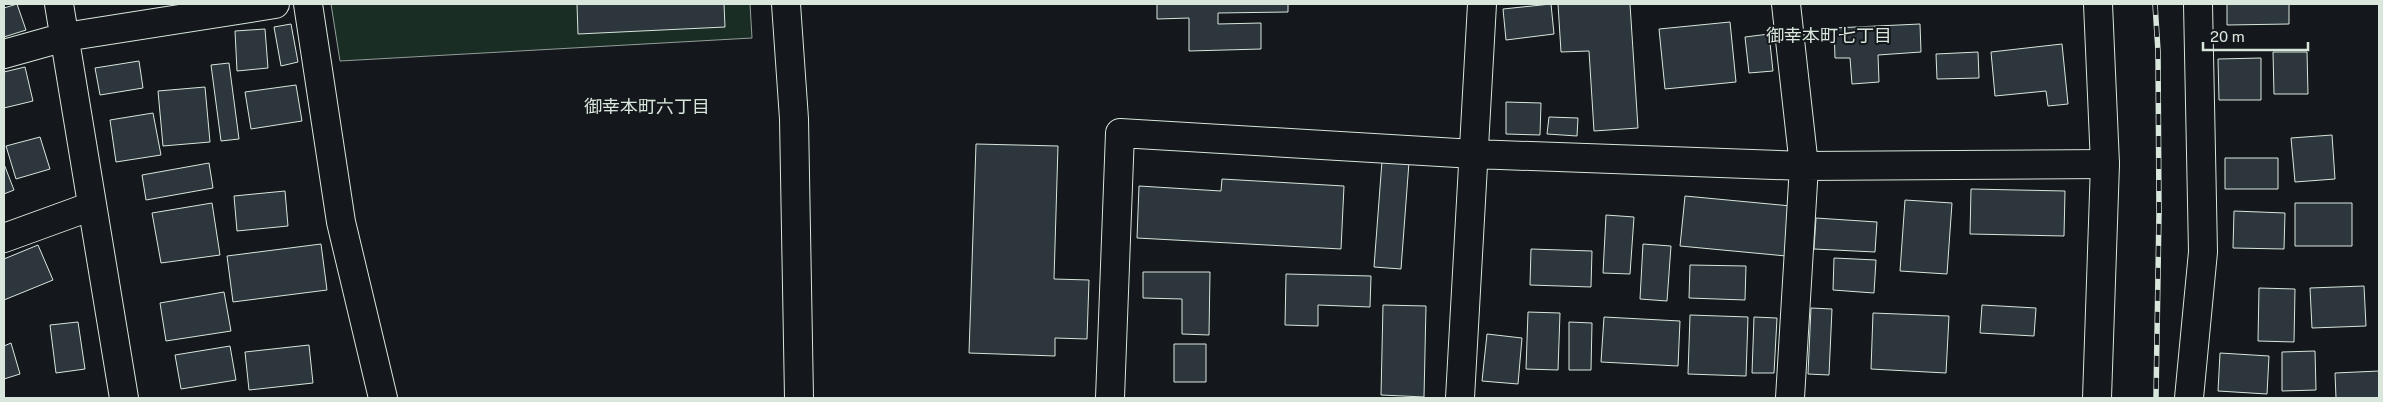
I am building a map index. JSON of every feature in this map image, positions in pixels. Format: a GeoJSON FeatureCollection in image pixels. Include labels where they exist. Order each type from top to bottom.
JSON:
{"type":"FeatureCollection","features":[{"type":"Feature","properties":{"kind":"street"},"geometry":{"type":"LineString","coordinates":[[60,4],[124,398]]}},
{"type":"Feature","properties":{"kind":"street"},"geometry":{"type":"LineString","coordinates":[[4,54],[65,37],[275,4]]}},
{"type":"Feature","properties":{"kind":"street"},"geometry":{"type":"LineString","coordinates":[[308,4],[341,222],[383,398]]}},
{"type":"Feature","properties":{"kind":"street"},"geometry":{"type":"LineString","coordinates":[[786,4],[794,119],[799,398]]}},
{"type":"Feature","properties":{"kind":"street"},"geometry":{"type":"LineString","coordinates":[[1460,398],[1482,4]]}},
{"type":"Feature","properties":{"kind":"street"},"geometry":{"type":"LineString","coordinates":[[1786,4],[1804,166],[1790,398]]}},
{"type":"Feature","properties":{"kind":"street"},"geometry":{"type":"LineString","coordinates":[[2097,398],[2105,164],[2098,4]]}},
{"type":"Feature","properties":{"kind":"street"},"geometry":{"type":"LineString","coordinates":[[2189,398],[2203,252],[2198,4]]}},
{"type":"Feature","properties":{"kind":"street"},"geometry":{"type":"LineString","coordinates":[[1110,398],[1120,133],[1474,154],[1804,166],[2105,164]]}},
{"type":"Feature","properties":{"kind":"street"},"geometry":{"type":"LineString","coordinates":[[4,238],[92,206]]}},
{"type":"Feature","properties":{"kind":"green space"},"geometry":{"type":"Polygon","coordinates":[[[331,4],[750,4],[752,38],[340,61],[331,4]]]}},
{"type":"Feature","properties":{"kind":"building"},"geometry":{"type":"Polygon","coordinates":[[[17,4],[26,30],[4,37],[4,8],[17,4]]]}},
{"type":"Feature","properties":{"kind":"building"},"geometry":{"type":"Polygon","coordinates":[[[577,4],[724,4],[725,27],[578,34],[577,4]]]}},
{"type":"Feature","properties":{"kind":"building"},"geometry":{"type":"Polygon","coordinates":[[[1157,4],[1288,4],[1288,12],[1218,13],[1218,24],[1261,23],[1261,49],[1189,51],[1189,18],[1157,19],[1157,4]]]}},
{"type":"Feature","properties":{"kind":"building"},"geometry":{"type":"Polygon","coordinates":[[[1551,4],[1554,34],[1506,40],[1503,9],[1551,4]]]}},
{"type":"Feature","properties":{"kind":"building"},"geometry":{"type":"Polygon","coordinates":[[[1558,4],[1630,4],[1638,128],[1594,131],[1589,51],[1561,52],[1558,4]]]}},
{"type":"Feature","properties":{"kind":"building"},"geometry":{"type":"Polygon","coordinates":[[[2227,4],[2289,4],[2289,24],[2227,25],[2227,4]]]}},
{"type":"Feature","properties":{"kind":"building"},"geometry":{"type":"Polygon","coordinates":[[[1730,22],[1736,82],[1665,89],[1659,29],[1730,22]]]}},
{"type":"Feature","properties":{"kind":"building"},"geometry":{"type":"Polygon","coordinates":[[[291,24],[298,62],[281,66],[274,27],[291,24]]]}},
{"type":"Feature","properties":{"kind":"building"},"geometry":{"type":"Polygon","coordinates":[[[1920,24],[1921,52],[1878,55],[1879,82],[1852,84],[1850,58],[1835,58],[1834,28],[1920,24]]]}},
{"type":"Feature","properties":{"kind":"building"},"geometry":{"type":"Polygon","coordinates":[[[265,29],[268,68],[237,71],[235,31],[265,29]]]}},
{"type":"Feature","properties":{"kind":"building"},"geometry":{"type":"Polygon","coordinates":[[[1769,34],[1773,71],[1749,73],[1745,37],[1769,34]]]}},
{"type":"Feature","properties":{"kind":"building"},"geometry":{"type":"Polygon","coordinates":[[[2062,44],[2068,104],[2048,106],[2046,91],[1995,96],[1991,52],[2062,44]]]}},
{"type":"Feature","properties":{"kind":"building"},"geometry":{"type":"Polygon","coordinates":[[[1978,52],[1979,78],[1937,79],[1936,54],[1978,52]]]}},
{"type":"Feature","properties":{"kind":"building"},"geometry":{"type":"Polygon","coordinates":[[[2273,52],[2307,52],[2308,94],[2274,94],[2273,52]]]}},
{"type":"Feature","properties":{"kind":"building"},"geometry":{"type":"Polygon","coordinates":[[[2261,58],[2261,100],[2219,100],[2218,59],[2261,58]]]}},
{"type":"Feature","properties":{"kind":"building"},"geometry":{"type":"Polygon","coordinates":[[[139,61],[143,88],[100,95],[95,68],[139,61]]]}},
{"type":"Feature","properties":{"kind":"building"},"geometry":{"type":"Polygon","coordinates":[[[229,63],[239,139],[221,141],[211,65],[229,63]]]}},
{"type":"Feature","properties":{"kind":"building"},"geometry":{"type":"Polygon","coordinates":[[[25,67],[33,101],[4,108],[4,72],[25,67]]]}},
{"type":"Feature","properties":{"kind":"building"},"geometry":{"type":"Polygon","coordinates":[[[296,85],[302,121],[251,129],[245,92],[296,85]]]}},
{"type":"Feature","properties":{"kind":"building"},"geometry":{"type":"Polygon","coordinates":[[[205,87],[210,142],[163,146],[158,91],[205,87]]]}},
{"type":"Feature","properties":{"kind":"building"},"geometry":{"type":"Polygon","coordinates":[[[1506,102],[1541,103],[1540,135],[1506,134],[1506,102]]]}},
{"type":"Feature","properties":{"kind":"building"},"geometry":{"type":"Polygon","coordinates":[[[153,113],[161,155],[116,162],[110,120],[153,113]]]}},
{"type":"Feature","properties":{"kind":"building"},"geometry":{"type":"Polygon","coordinates":[[[1549,117],[1578,118],[1577,136],[1547,134],[1549,117]]]}},
{"type":"Feature","properties":{"kind":"building"},"geometry":{"type":"Polygon","coordinates":[[[2332,135],[2335,179],[2295,182],[2291,138],[2332,135]]]}},
{"type":"Feature","properties":{"kind":"building"},"geometry":{"type":"Polygon","coordinates":[[[40,137],[50,169],[16,179],[6,146],[40,137]]]}},
{"type":"Feature","properties":{"kind":"building"},"geometry":{"type":"Polygon","coordinates":[[[976,144],[1058,146],[1054,279],[1089,280],[1087,339],[1055,338],[1055,356],[969,353],[976,144]]]}},
{"type":"Feature","properties":{"kind":"building"},"geometry":{"type":"Polygon","coordinates":[[[2225,158],[2278,158],[2278,189],[2225,189],[2225,158]]]}},
{"type":"Feature","properties":{"kind":"building"},"geometry":{"type":"Polygon","coordinates":[[[1382,161],[1409,162],[1401,269],[1374,267],[1382,161]]]}},
{"type":"Feature","properties":{"kind":"building"},"geometry":{"type":"Polygon","coordinates":[[[209,163],[213,188],[146,200],[142,175],[209,163]]]}},
{"type":"Feature","properties":{"kind":"building"},"geometry":{"type":"Polygon","coordinates":[[[4,164],[14,190],[4,194],[4,164]]]}},
{"type":"Feature","properties":{"kind":"building"},"geometry":{"type":"Polygon","coordinates":[[[1222,179],[1344,186],[1341,249],[1137,238],[1139,186],[1221,191],[1222,179]]]}},
{"type":"Feature","properties":{"kind":"building"},"geometry":{"type":"Polygon","coordinates":[[[1971,189],[2065,191],[2064,236],[1970,234],[1971,189]]]}},
{"type":"Feature","properties":{"kind":"building"},"geometry":{"type":"Polygon","coordinates":[[[285,191],[288,226],[237,231],[234,196],[285,191]]]}},
{"type":"Feature","properties":{"kind":"building"},"geometry":{"type":"Polygon","coordinates":[[[1685,196],[1791,206],[1786,256],[1680,246],[1685,196]]]}},
{"type":"Feature","properties":{"kind":"building"},"geometry":{"type":"Polygon","coordinates":[[[1905,200],[1952,203],[1947,274],[1900,271],[1905,200]]]}},
{"type":"Feature","properties":{"kind":"building"},"geometry":{"type":"Polygon","coordinates":[[[212,203],[220,255],[161,263],[152,213],[212,203]]]}},
{"type":"Feature","properties":{"kind":"building"},"geometry":{"type":"Polygon","coordinates":[[[2295,203],[2352,203],[2352,246],[2295,246],[2295,203]]]}},
{"type":"Feature","properties":{"kind":"building"},"geometry":{"type":"Polygon","coordinates":[[[2234,211],[2285,213],[2284,249],[2233,248],[2234,211]]]}},
{"type":"Feature","properties":{"kind":"building"},"geometry":{"type":"Polygon","coordinates":[[[1606,215],[1634,217],[1630,274],[1603,273],[1606,215]]]}},
{"type":"Feature","properties":{"kind":"building"},"geometry":{"type":"Polygon","coordinates":[[[1816,218],[1877,222],[1875,252],[1814,249],[1816,218]]]}},
{"type":"Feature","properties":{"kind":"building"},"geometry":{"type":"Polygon","coordinates":[[[321,244],[327,290],[233,302],[227,256],[321,244]]]}},
{"type":"Feature","properties":{"kind":"building"},"geometry":{"type":"Polygon","coordinates":[[[1643,244],[1671,246],[1667,301],[1640,299],[1643,244]]]}},
{"type":"Feature","properties":{"kind":"building"},"geometry":{"type":"Polygon","coordinates":[[[38,245],[53,280],[4,300],[4,259],[38,245]]]}},
{"type":"Feature","properties":{"kind":"building"},"geometry":{"type":"Polygon","coordinates":[[[1531,249],[1592,251],[1591,287],[1530,285],[1531,249]]]}},
{"type":"Feature","properties":{"kind":"building"},"geometry":{"type":"Polygon","coordinates":[[[1834,258],[1876,260],[1874,293],[1833,290],[1834,258]]]}},
{"type":"Feature","properties":{"kind":"building"},"geometry":{"type":"Polygon","coordinates":[[[1690,265],[1746,266],[1745,300],[1689,298],[1690,265]]]}},
{"type":"Feature","properties":{"kind":"building"},"geometry":{"type":"Polygon","coordinates":[[[1143,272],[1210,272],[1209,335],[1182,334],[1182,299],[1143,298],[1143,272]]]}},
{"type":"Feature","properties":{"kind":"building"},"geometry":{"type":"Polygon","coordinates":[[[1286,274],[1371,276],[1370,307],[1318,305],[1318,326],[1285,325],[1286,274]]]}},
{"type":"Feature","properties":{"kind":"building"},"geometry":{"type":"Polygon","coordinates":[[[2364,286],[2366,326],[2312,328],[2310,288],[2364,286]]]}},
{"type":"Feature","properties":{"kind":"building"},"geometry":{"type":"Polygon","coordinates":[[[2259,288],[2295,289],[2294,342],[2258,341],[2259,288]]]}},
{"type":"Feature","properties":{"kind":"building"},"geometry":{"type":"Polygon","coordinates":[[[224,292],[231,331],[166,341],[160,303],[224,292]]]}},
{"type":"Feature","properties":{"kind":"building"},"geometry":{"type":"Polygon","coordinates":[[[1383,305],[1426,306],[1424,397],[1381,395],[1383,305]]]}},
{"type":"Feature","properties":{"kind":"building"},"geometry":{"type":"Polygon","coordinates":[[[1982,305],[2036,308],[2034,336],[1980,333],[1982,305]]]}},
{"type":"Feature","properties":{"kind":"building"},"geometry":{"type":"Polygon","coordinates":[[[1811,308],[1832,309],[1829,375],[1808,374],[1811,308]]]}},
{"type":"Feature","properties":{"kind":"building"},"geometry":{"type":"Polygon","coordinates":[[[1528,312],[1560,313],[1558,370],[1526,369],[1528,312]]]}},
{"type":"Feature","properties":{"kind":"building"},"geometry":{"type":"Polygon","coordinates":[[[1873,313],[1949,316],[1946,373],[1871,369],[1873,313]]]}},
{"type":"Feature","properties":{"kind":"building"},"geometry":{"type":"Polygon","coordinates":[[[1690,315],[1748,317],[1746,376],[1688,374],[1690,315]]]}},
{"type":"Feature","properties":{"kind":"building"},"geometry":{"type":"Polygon","coordinates":[[[1604,317],[1680,321],[1678,366],[1601,362],[1604,317]]]}},
{"type":"Feature","properties":{"kind":"building"},"geometry":{"type":"Polygon","coordinates":[[[1754,317],[1777,318],[1774,373],[1752,373],[1754,317]]]}},
{"type":"Feature","properties":{"kind":"building"},"geometry":{"type":"Polygon","coordinates":[[[78,322],[85,369],[56,373],[50,325],[78,322]]]}},
{"type":"Feature","properties":{"kind":"building"},"geometry":{"type":"Polygon","coordinates":[[[1569,322],[1592,323],[1591,370],[1569,370],[1569,322]]]}},
{"type":"Feature","properties":{"kind":"building"},"geometry":{"type":"Polygon","coordinates":[[[1487,334],[1522,338],[1518,384],[1482,381],[1487,334]]]}},
{"type":"Feature","properties":{"kind":"building"},"geometry":{"type":"Polygon","coordinates":[[[11,343],[20,374],[4,379],[4,346],[11,343]]]}},
{"type":"Feature","properties":{"kind":"building"},"geometry":{"type":"Polygon","coordinates":[[[1174,344],[1206,344],[1206,382],[1174,382],[1174,344]]]}},
{"type":"Feature","properties":{"kind":"building"},"geometry":{"type":"Polygon","coordinates":[[[309,345],[313,383],[249,390],[245,352],[309,345]]]}},
{"type":"Feature","properties":{"kind":"building"},"geometry":{"type":"Polygon","coordinates":[[[230,346],[236,380],[181,389],[175,355],[230,346]]]}},
{"type":"Feature","properties":{"kind":"building"},"geometry":{"type":"Polygon","coordinates":[[[2315,351],[2316,390],[2282,391],[2282,352],[2315,351]]]}},
{"type":"Feature","properties":{"kind":"building"},"geometry":{"type":"Polygon","coordinates":[[[2220,353],[2269,356],[2267,394],[2218,391],[2220,353]]]}},
{"type":"Feature","properties":{"kind":"building"},"geometry":{"type":"Polygon","coordinates":[[[2379,371],[2379,398],[2336,398],[2335,373],[2379,371]]]}},
{"type":"Feature","properties":{"kind":"railway"},"geometry":{"type":"LineString","coordinates":[[2155,4],[2158,51],[2159,213],[2156,398]]}},
{"type":"Feature","properties":{"kind":"district","name":"御幸本町七丁目"},"geometry":{"type":"Point","coordinates":[1829,36]}},
{"type":"Feature","properties":{"kind":"district","name":"御幸本町六丁目"},"geometry":{"type":"Point","coordinates":[647,107]}}]}
